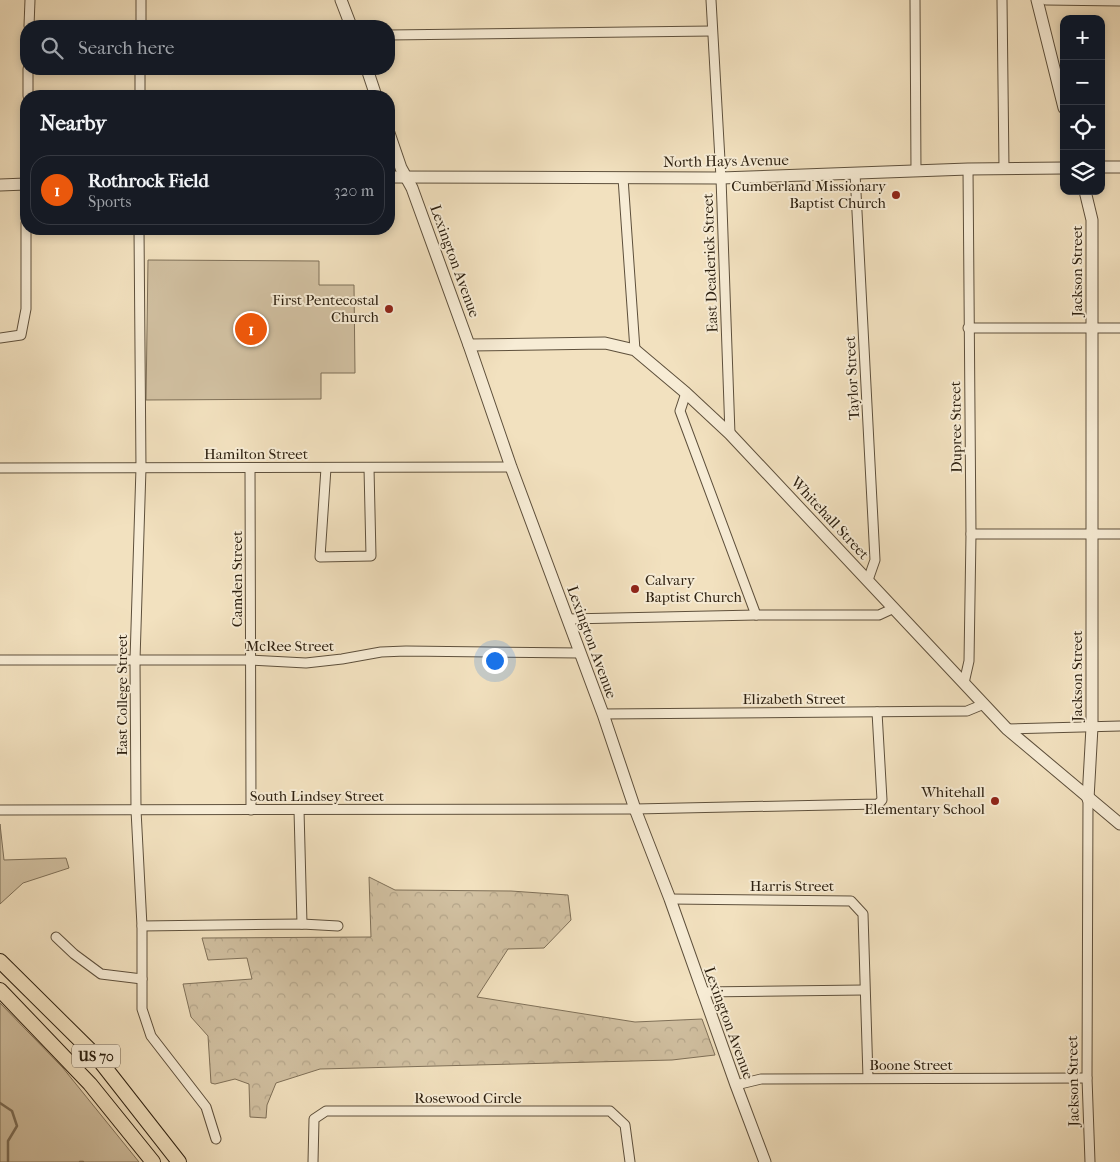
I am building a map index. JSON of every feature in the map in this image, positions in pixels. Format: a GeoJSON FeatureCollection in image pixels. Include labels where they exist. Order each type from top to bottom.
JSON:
{"type":"FeatureCollection","features":[{"type":"Feature","properties":{"kind":"highway","name":"US 70"},"geometry":{"type":"LineString","coordinates":[[0,961],[96,1056],[180,1162]]}},
{"type":"Feature","properties":{"kind":"highway","name":"US 70"},"geometry":{"type":"LineString","coordinates":[[0,990],[90,1084],[153,1162]]}},
{"type":"Feature","properties":{"kind":"street"},"geometry":{"type":"LineString","coordinates":[[29,20],[30,0]]}},
{"type":"Feature","properties":{"kind":"street"},"geometry":{"type":"LineString","coordinates":[[141,0],[141,20]]}},
{"type":"Feature","properties":{"kind":"street"},"geometry":{"type":"LineString","coordinates":[[341,0],[349,20]]}},
{"type":"Feature","properties":{"kind":"street","name":"East Deaderick Street"},"geometry":{"type":"LineString","coordinates":[[711,0],[721,178],[730,434]]}},
{"type":"Feature","properties":{"kind":"street"},"geometry":{"type":"LineString","coordinates":[[915,0],[916,171]]}},
{"type":"Feature","properties":{"kind":"street"},"geometry":{"type":"LineString","coordinates":[[1002,0],[1004,168]]}},
{"type":"Feature","properties":{"kind":"street"},"geometry":{"type":"LineString","coordinates":[[1037,0],[1063,105]]}},
{"type":"Feature","properties":{"kind":"street"},"geometry":{"type":"LineString","coordinates":[[1046,0],[1120,1]]}},
{"type":"Feature","properties":{"kind":"street"},"geometry":{"type":"LineString","coordinates":[[395,36],[712,31]]}},
{"type":"Feature","properties":{"kind":"street"},"geometry":{"type":"LineString","coordinates":[[28,75],[28,90]]}},
{"type":"Feature","properties":{"kind":"street"},"geometry":{"type":"LineString","coordinates":[[140,75],[140,90]]}},
{"type":"Feature","properties":{"kind":"street"},"geometry":{"type":"LineString","coordinates":[[368,75],[374,90]]}},
{"type":"Feature","properties":{"kind":"street","name":"Lexington Avenue"},"geometry":{"type":"LineString","coordinates":[[395,149],[405,176],[412,188],[511,468],[603,714],[635,809],[670,899],[765,1162]]}},
{"type":"Feature","properties":{"kind":"street"},"geometry":{"type":"LineString","coordinates":[[1105,167],[1120,167]]}},
{"type":"Feature","properties":{"kind":"street","name":"North Hays Avenue"},"geometry":{"type":"LineString","coordinates":[[395,177],[721,178],[855,172],[1060,168]]}},
{"type":"Feature","properties":{"kind":"street","name":"Dupree Street"},"geometry":{"type":"LineString","coordinates":[[964,683],[970,661],[971,534],[968,169]]}},
{"type":"Feature","properties":{"kind":"street","name":"Taylor Street"},"geometry":{"type":"LineString","coordinates":[[855,172],[875,560],[868,580]]}},
{"type":"Feature","properties":{"kind":"street"},"geometry":{"type":"LineString","coordinates":[[623,178],[634,350]]}},
{"type":"Feature","properties":{"kind":"street"},"geometry":{"type":"LineString","coordinates":[[0,185],[20,184]]}},
{"type":"Feature","properties":{"kind":"street","name":"Jackson Street"},"geometry":{"type":"LineString","coordinates":[[1086,195],[1092,220],[1092,727],[1088,799],[1087,1078],[1090,1162]]}},
{"type":"Feature","properties":{"kind":"street"},"geometry":{"type":"LineString","coordinates":[[0,338],[21,335],[26,309],[26,235]]}},
{"type":"Feature","properties":{"kind":"street","name":"East College Street"},"geometry":{"type":"LineString","coordinates":[[139,235],[141,468],[135,660],[136,810],[142,926],[142,1009],[151,1036],[206,1107],[216,1139]]}},
{"type":"Feature","properties":{"kind":"street"},"geometry":{"type":"LineString","coordinates":[[968,328],[1120,328]]}},
{"type":"Feature","properties":{"kind":"street","name":"Whitehall Street"},"geometry":{"type":"LineString","coordinates":[[469,345],[605,343],[634,350],[686,393],[730,434],[1007,730],[1120,824]]}},
{"type":"Feature","properties":{"kind":"street"},"geometry":{"type":"LineString","coordinates":[[686,393],[680,411],[756,615]]}},
{"type":"Feature","properties":{"kind":"street","name":"Hamilton Street"},"geometry":{"type":"LineString","coordinates":[[0,468],[511,468]]}},
{"type":"Feature","properties":{"kind":"street","name":"Camden Street"},"geometry":{"type":"LineString","coordinates":[[250,468],[251,810]]}},
{"type":"Feature","properties":{"kind":"street"},"geometry":{"type":"LineString","coordinates":[[326,468],[320,557],[371,556],[369,468]]}},
{"type":"Feature","properties":{"kind":"street"},"geometry":{"type":"LineString","coordinates":[[971,534],[1120,534]]}},
{"type":"Feature","properties":{"kind":"street"},"geometry":{"type":"LineString","coordinates":[[568,620],[756,615],[878,615],[892,609]]}},
{"type":"Feature","properties":{"kind":"street","name":"McRee Street"},"geometry":{"type":"LineString","coordinates":[[0,660],[250,660],[306,662],[342,659],[382,652],[406,651],[579,653]]}},
{"type":"Feature","properties":{"kind":"street","name":"Elizabeth Street"},"geometry":{"type":"LineString","coordinates":[[603,714],[967,712],[984,704]]}},
{"type":"Feature","properties":{"kind":"street","name":"South Lindsey Street"},"geometry":{"type":"LineString","coordinates":[[0,810],[635,809],[878,804],[882,800],[877,712]]}},
{"type":"Feature","properties":{"kind":"street"},"geometry":{"type":"LineString","coordinates":[[1007,730],[1120,726]]}},
{"type":"Feature","properties":{"kind":"street"},"geometry":{"type":"LineString","coordinates":[[299,810],[302,924]]}},
{"type":"Feature","properties":{"kind":"street","name":"Harris Street"},"geometry":{"type":"LineString","coordinates":[[670,899],[851,901],[862,914],[868,1078]]}},
{"type":"Feature","properties":{"kind":"street"},"geometry":{"type":"LineString","coordinates":[[142,926],[302,924],[338,926]]}},
{"type":"Feature","properties":{"kind":"street"},"geometry":{"type":"LineString","coordinates":[[56,937],[74,954],[101,974],[142,979]]}},
{"type":"Feature","properties":{"kind":"street"},"geometry":{"type":"LineString","coordinates":[[702,992],[864,990]]}},
{"type":"Feature","properties":{"kind":"street","name":"Boone Street"},"geometry":{"type":"LineString","coordinates":[[736,1085],[761,1079],[1087,1078]]}},
{"type":"Feature","properties":{"kind":"street","name":"Rosewood Circle"},"geometry":{"type":"LineString","coordinates":[[313,1162],[314,1119],[326,1111],[610,1112],[625,1126],[630,1162]]}},
{"type":"Feature","properties":{"kind":"green space"},"geometry":{"type":"Polygon","coordinates":[[[148,260],[319,261],[319,285],[354,285],[355,373],[321,373],[321,399],[146,400],[148,260]]]}},
{"type":"Feature","properties":{"kind":"green space"},"geometry":{"type":"Polygon","coordinates":[[[0,824],[4,860],[66,858],[69,868],[23,883],[0,904],[0,824]]]}},
{"type":"Feature","properties":{"kind":"green space"},"geometry":{"type":"Polygon","coordinates":[[[369,877],[395,890],[511,891],[568,895],[571,920],[544,948],[508,949],[477,997],[635,1022],[702,1019],[715,1055],[672,1060],[320,1069],[276,1083],[267,1105],[266,1118],[250,1117],[249,1084],[235,1079],[215,1084],[211,1083],[208,1036],[191,1017],[183,984],[252,979],[247,958],[208,960],[202,938],[371,937],[369,877]]]}},
{"type":"Feature","properties":{"kind":"green space"},"geometry":{"type":"Polygon","coordinates":[[[0,1003],[63,1068],[139,1162],[0,1162],[0,1003]]]}},
{"type":"Feature","properties":{"kind":"waterway"},"geometry":{"type":"LineString","coordinates":[[0,1103],[12,1111],[17,1126],[8,1141],[8,1162]]}},
{"type":"Feature","properties":{"kind":"place","name":"Cumberland Missionary Baptist Church"},"geometry":{"type":"Point","coordinates":[896,195]}},
{"type":"Feature","properties":{"kind":"place","name":"First Pentecostal Church"},"geometry":{"type":"Point","coordinates":[389,309]}},
{"type":"Feature","properties":{"kind":"place","name":"Rothrock Field"},"geometry":{"type":"Point","coordinates":[251,329]}},
{"type":"Feature","properties":{"kind":"place","name":"Calvary Baptist Church"},"geometry":{"type":"Point","coordinates":[635,589]}},
{"type":"Feature","properties":{"kind":"place","name":"Whitehall Elementary School"},"geometry":{"type":"Point","coordinates":[995,801]}}]}
